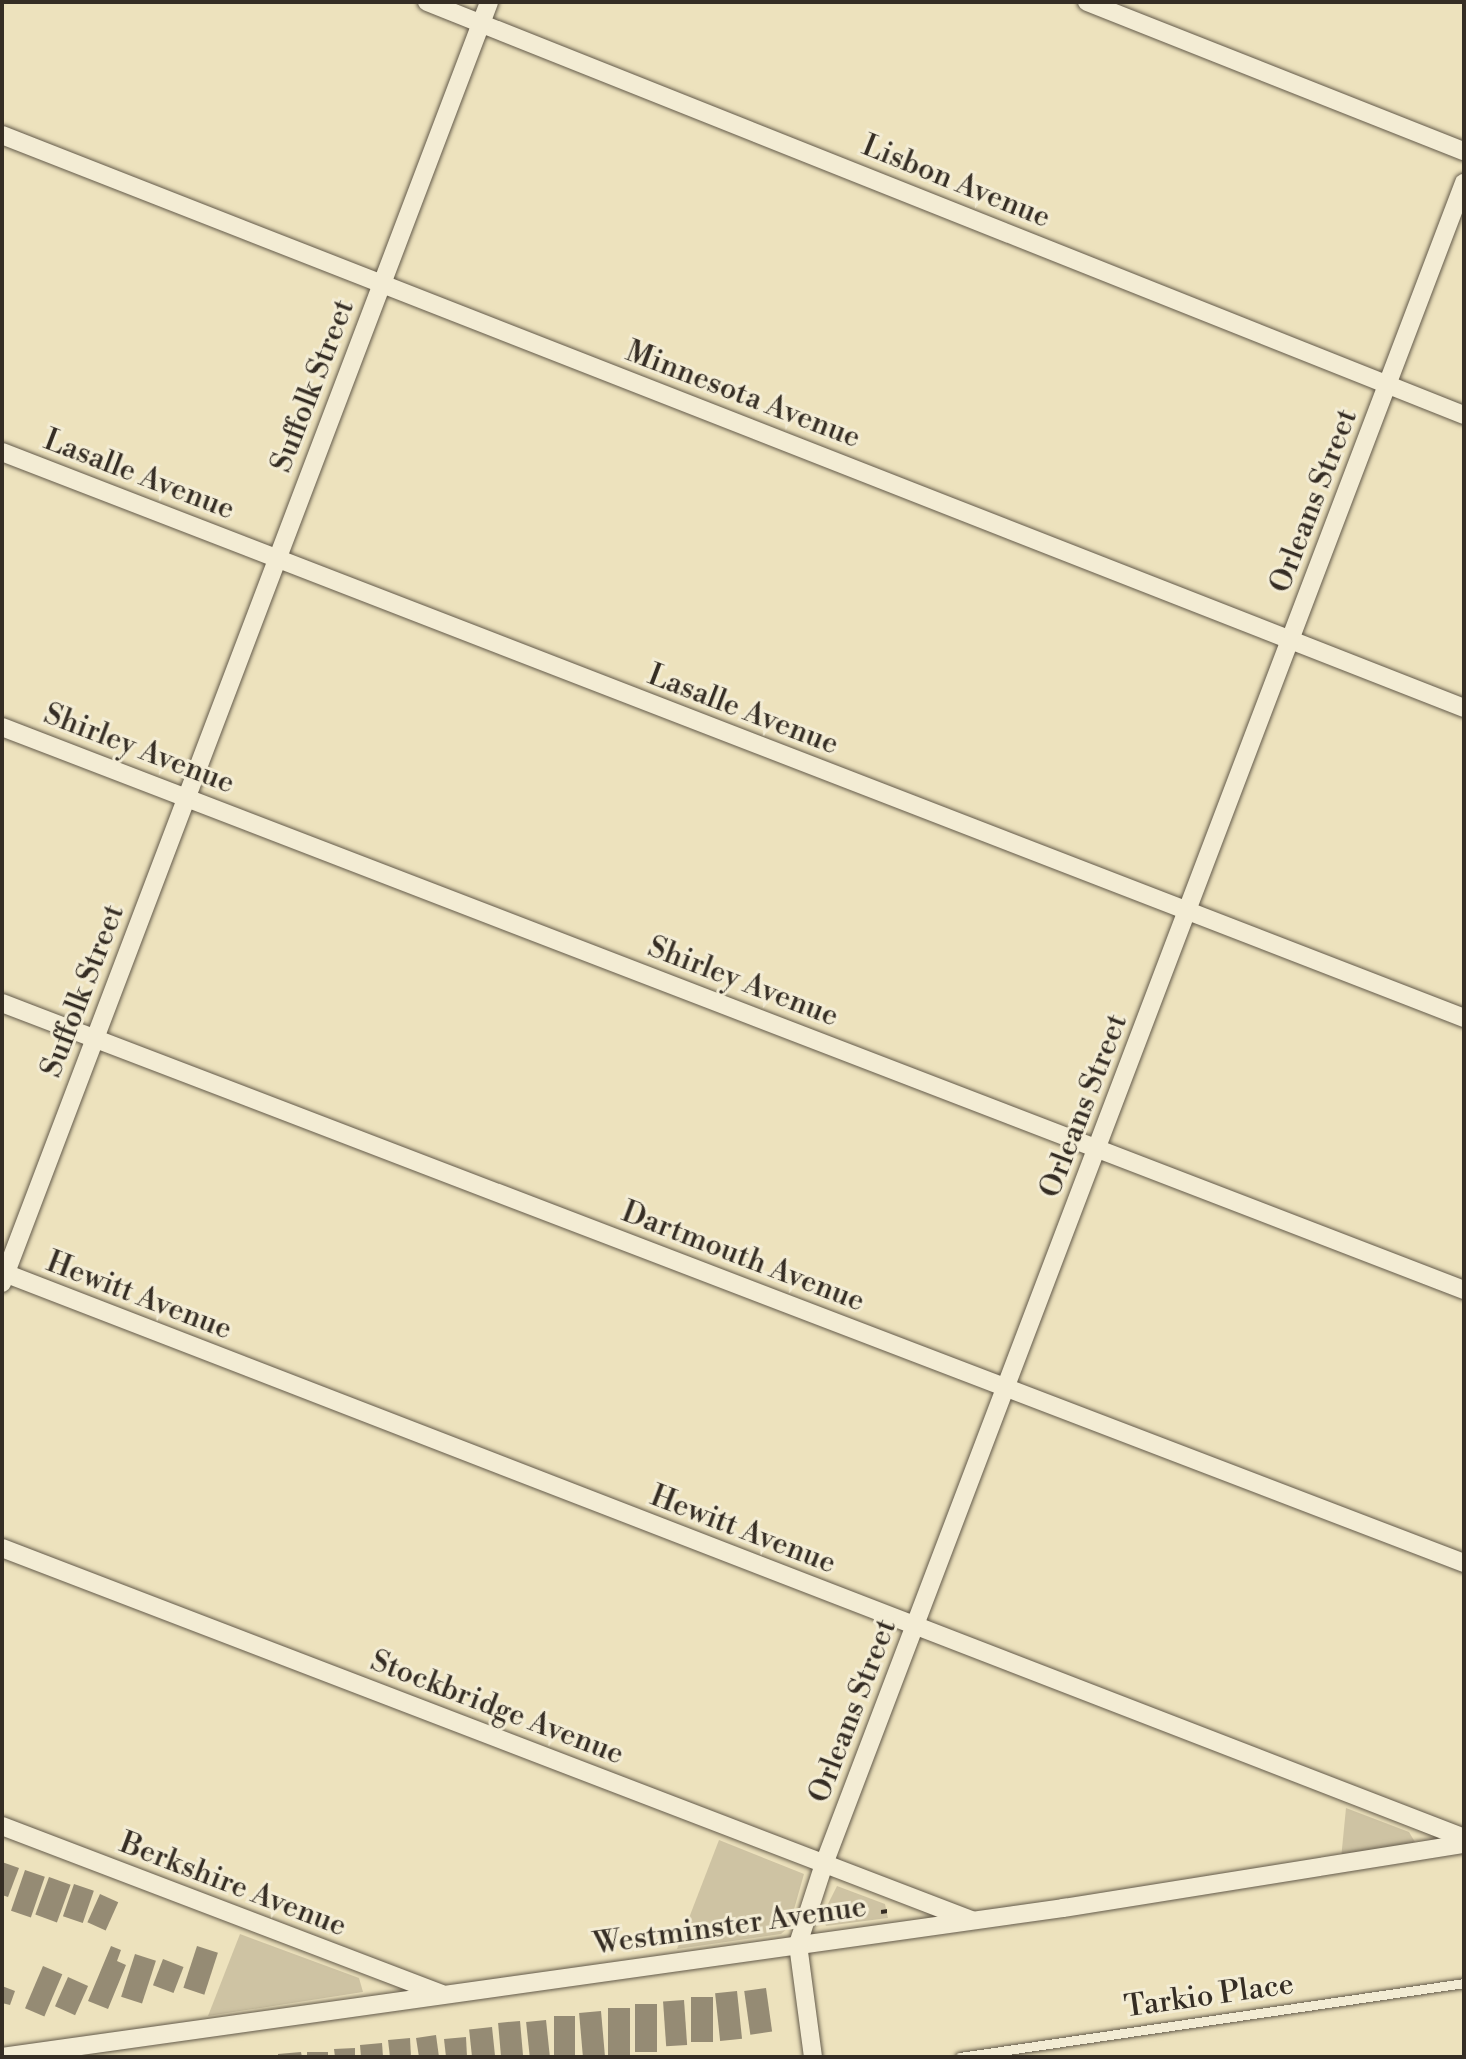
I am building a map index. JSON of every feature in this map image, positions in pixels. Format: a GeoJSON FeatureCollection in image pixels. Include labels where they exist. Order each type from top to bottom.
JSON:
{"type":"FeatureCollection","features":[{"type":"Feature","properties":{"kind":"street","name":"Lisbon Avenue"},"geometry":{"type":"LineString","coordinates":[[427,2],[1464,415]]}},
{"type":"Feature","properties":{"kind":"street","name":"Suffolk Street"},"geometry":{"type":"LineString","coordinates":[[3,1276],[489,2]]}},
{"type":"Feature","properties":{"kind":"street"},"geometry":{"type":"LineString","coordinates":[[1087,2],[1464,151]]}},
{"type":"Feature","properties":{"kind":"street","name":"Minnesota Avenue"},"geometry":{"type":"LineString","coordinates":[[2,135],[1464,708]]}},
{"type":"Feature","properties":{"kind":"street","name":"Orleans Street"},"geometry":{"type":"LineString","coordinates":[[813,2057],[798,1944],[824,1864],[1464,183]]}},
{"type":"Feature","properties":{"kind":"street","name":"Lasalle Avenue"},"geometry":{"type":"LineString","coordinates":[[2,452],[1464,1018]]}},
{"type":"Feature","properties":{"kind":"street","name":"Shirley Avenue"},"geometry":{"type":"LineString","coordinates":[[2,727],[1464,1290]]}},
{"type":"Feature","properties":{"kind":"street","name":"Dartmouth Avenue"},"geometry":{"type":"LineString","coordinates":[[2,1003],[1464,1563]]}},
{"type":"Feature","properties":{"kind":"street","name":"Hewitt Avenue"},"geometry":{"type":"LineString","coordinates":[[3,1276],[1464,1838]]}},
{"type":"Feature","properties":{"kind":"street","name":"Stockbridge Avenue"},"geometry":{"type":"LineString","coordinates":[[2,1548],[972,1920]]}},
{"type":"Feature","properties":{"kind":"street","name":"Berkshire Avenue"},"geometry":{"type":"LineString","coordinates":[[2,1826],[444,1995]]}},
{"type":"Feature","properties":{"kind":"street","name":"Westminster Avenue"},"geometry":{"type":"LineString","coordinates":[[2,2057],[972,1920],[1464,1844]]}},
{"type":"Feature","properties":{"kind":"lane","name":"Tarkio Place"},"geometry":{"type":"LineString","coordinates":[[960,2057],[1464,1983]]}},
{"type":"Feature","properties":{"kind":"path"},"geometry":{"type":"LineString","coordinates":[[881,1912],[888,1911]]}},
{"type":"Feature","properties":{"kind":"shaded area"},"geometry":{"type":"Polygon","coordinates":[[[1346,1808],[1409,1832],[1415,1842],[1341,1859],[1346,1808]]]}},
{"type":"Feature","properties":{"kind":"shaded area"},"geometry":{"type":"Polygon","coordinates":[[[719,1840],[804,1874],[789,1927],[781,1934],[677,1949],[719,1840]]]}},
{"type":"Feature","properties":{"kind":"shaded area"},"geometry":{"type":"Polygon","coordinates":[[[837,1886],[885,1904],[888,1918],[826,1926],[822,1916],[837,1886]]]}},
{"type":"Feature","properties":{"kind":"shaded area"},"geometry":{"type":"Polygon","coordinates":[[[240,1934],[359,1978],[363,1992],[208,2016],[240,1934]]]}},
{"type":"Feature","properties":{"kind":"building"},"geometry":{"type":"Polygon","coordinates":[[[2,1862],[19,1868],[8,1897],[2,1895],[2,1862]]]}},
{"type":"Feature","properties":{"kind":"building"},"geometry":{"type":"Polygon","coordinates":[[[25,1870],[45,1877],[31,1917],[11,1911],[25,1870]]]}},
{"type":"Feature","properties":{"kind":"building"},"geometry":{"type":"Polygon","coordinates":[[[49,1877],[71,1885],[57,1922],[35,1915],[49,1877]]]}},
{"type":"Feature","properties":{"kind":"building"},"geometry":{"type":"Polygon","coordinates":[[[74,1884],[94,1891],[83,1923],[63,1916],[74,1884]]]}},
{"type":"Feature","properties":{"kind":"building"},"geometry":{"type":"Polygon","coordinates":[[[100,1894],[118,1902],[106,1930],[87,1922],[100,1894]]]}},
{"type":"Feature","properties":{"kind":"building"},"geometry":{"type":"Polygon","coordinates":[[[111,1946],[121,1950],[117,1961],[126,1965],[108,2009],[88,2001],[111,1946]]]}},
{"type":"Feature","properties":{"kind":"building"},"geometry":{"type":"Polygon","coordinates":[[[197,1946],[218,1953],[204,1995],[183,1988],[197,1946]]]}},
{"type":"Feature","properties":{"kind":"building"},"geometry":{"type":"Polygon","coordinates":[[[135,1954],[156,1961],[142,2004],[121,1997],[135,1954]]]}},
{"type":"Feature","properties":{"kind":"building"},"geometry":{"type":"Polygon","coordinates":[[[163,1959],[184,1967],[174,1993],[153,1985],[163,1959]]]}},
{"type":"Feature","properties":{"kind":"building"},"geometry":{"type":"Polygon","coordinates":[[[43,1966],[62,1974],[44,2017],[25,2008],[43,1966]]]}},
{"type":"Feature","properties":{"kind":"building"},"geometry":{"type":"Polygon","coordinates":[[[68,1977],[88,1986],[75,2015],[55,2006],[68,1977]]]}},
{"type":"Feature","properties":{"kind":"building"},"geometry":{"type":"Polygon","coordinates":[[[2,1986],[15,1991],[10,2005],[2,2003],[2,1986]]]}},
{"type":"Feature","properties":{"kind":"building"},"geometry":{"type":"Polygon","coordinates":[[[766,1988],[772,2032],[750,2035],[744,1991],[766,1988]]]}},
{"type":"Feature","properties":{"kind":"building"},"geometry":{"type":"Polygon","coordinates":[[[737,1991],[742,2039],[720,2041],[715,1993],[737,1991]]]}},
{"type":"Feature","properties":{"kind":"building"},"geometry":{"type":"Polygon","coordinates":[[[691,1997],[713,1997],[713,2042],[691,2042],[691,1997]]]}},
{"type":"Feature","properties":{"kind":"building"},"geometry":{"type":"Polygon","coordinates":[[[684,2000],[687,2045],[666,2046],[663,2001],[684,2000]]]}},
{"type":"Feature","properties":{"kind":"building"},"geometry":{"type":"Polygon","coordinates":[[[635,2004],[657,2004],[657,2052],[635,2052],[635,2004]]]}},
{"type":"Feature","properties":{"kind":"building"},"geometry":{"type":"Polygon","coordinates":[[[608,2008],[630,2008],[630,2057],[608,2057],[608,2008]]]}},
{"type":"Feature","properties":{"kind":"building"},"geometry":{"type":"Polygon","coordinates":[[[601,2011],[605,2057],[583,2057],[579,2013],[601,2011]]]}},
{"type":"Feature","properties":{"kind":"building"},"geometry":{"type":"Polygon","coordinates":[[[554,2016],[575,2016],[575,2057],[554,2057],[554,2016]]]}},
{"type":"Feature","properties":{"kind":"building"},"geometry":{"type":"Polygon","coordinates":[[[546,2020],[550,2057],[530,2057],[526,2022],[546,2020]]]}},
{"type":"Feature","properties":{"kind":"building"},"geometry":{"type":"Polygon","coordinates":[[[520,2021],[523,2057],[501,2057],[498,2023],[520,2021]]]}},
{"type":"Feature","properties":{"kind":"building"},"geometry":{"type":"Polygon","coordinates":[[[492,2027],[495,2057],[472,2057],[469,2029],[492,2027]]]}},
{"type":"Feature","properties":{"kind":"building"},"geometry":{"type":"Polygon","coordinates":[[[436,2035],[439,2057],[419,2057],[416,2038],[436,2035]]]}},
{"type":"Feature","properties":{"kind":"building"},"geometry":{"type":"Polygon","coordinates":[[[466,2037],[467,2057],[446,2057],[444,2039],[466,2037]]]}},
{"type":"Feature","properties":{"kind":"building"},"geometry":{"type":"Polygon","coordinates":[[[410,2038],[411,2057],[390,2057],[388,2040],[410,2038]]]}},
{"type":"Feature","properties":{"kind":"building"},"geometry":{"type":"Polygon","coordinates":[[[382,2043],[383,2057],[361,2057],[360,2045],[382,2043]]]}},
{"type":"Feature","properties":{"kind":"building"},"geometry":{"type":"Polygon","coordinates":[[[355,2048],[355,2057],[335,2057],[334,2049],[355,2048]]]}},
{"type":"Feature","properties":{"kind":"building"},"geometry":{"type":"Polygon","coordinates":[[[301,2052],[302,2057],[278,2057],[278,2054],[301,2052]]]}},
{"type":"Feature","properties":{"kind":"building"},"geometry":{"type":"Polygon","coordinates":[[[307,2052],[328,2052],[328,2057],[307,2057],[307,2052]]]}}]}
